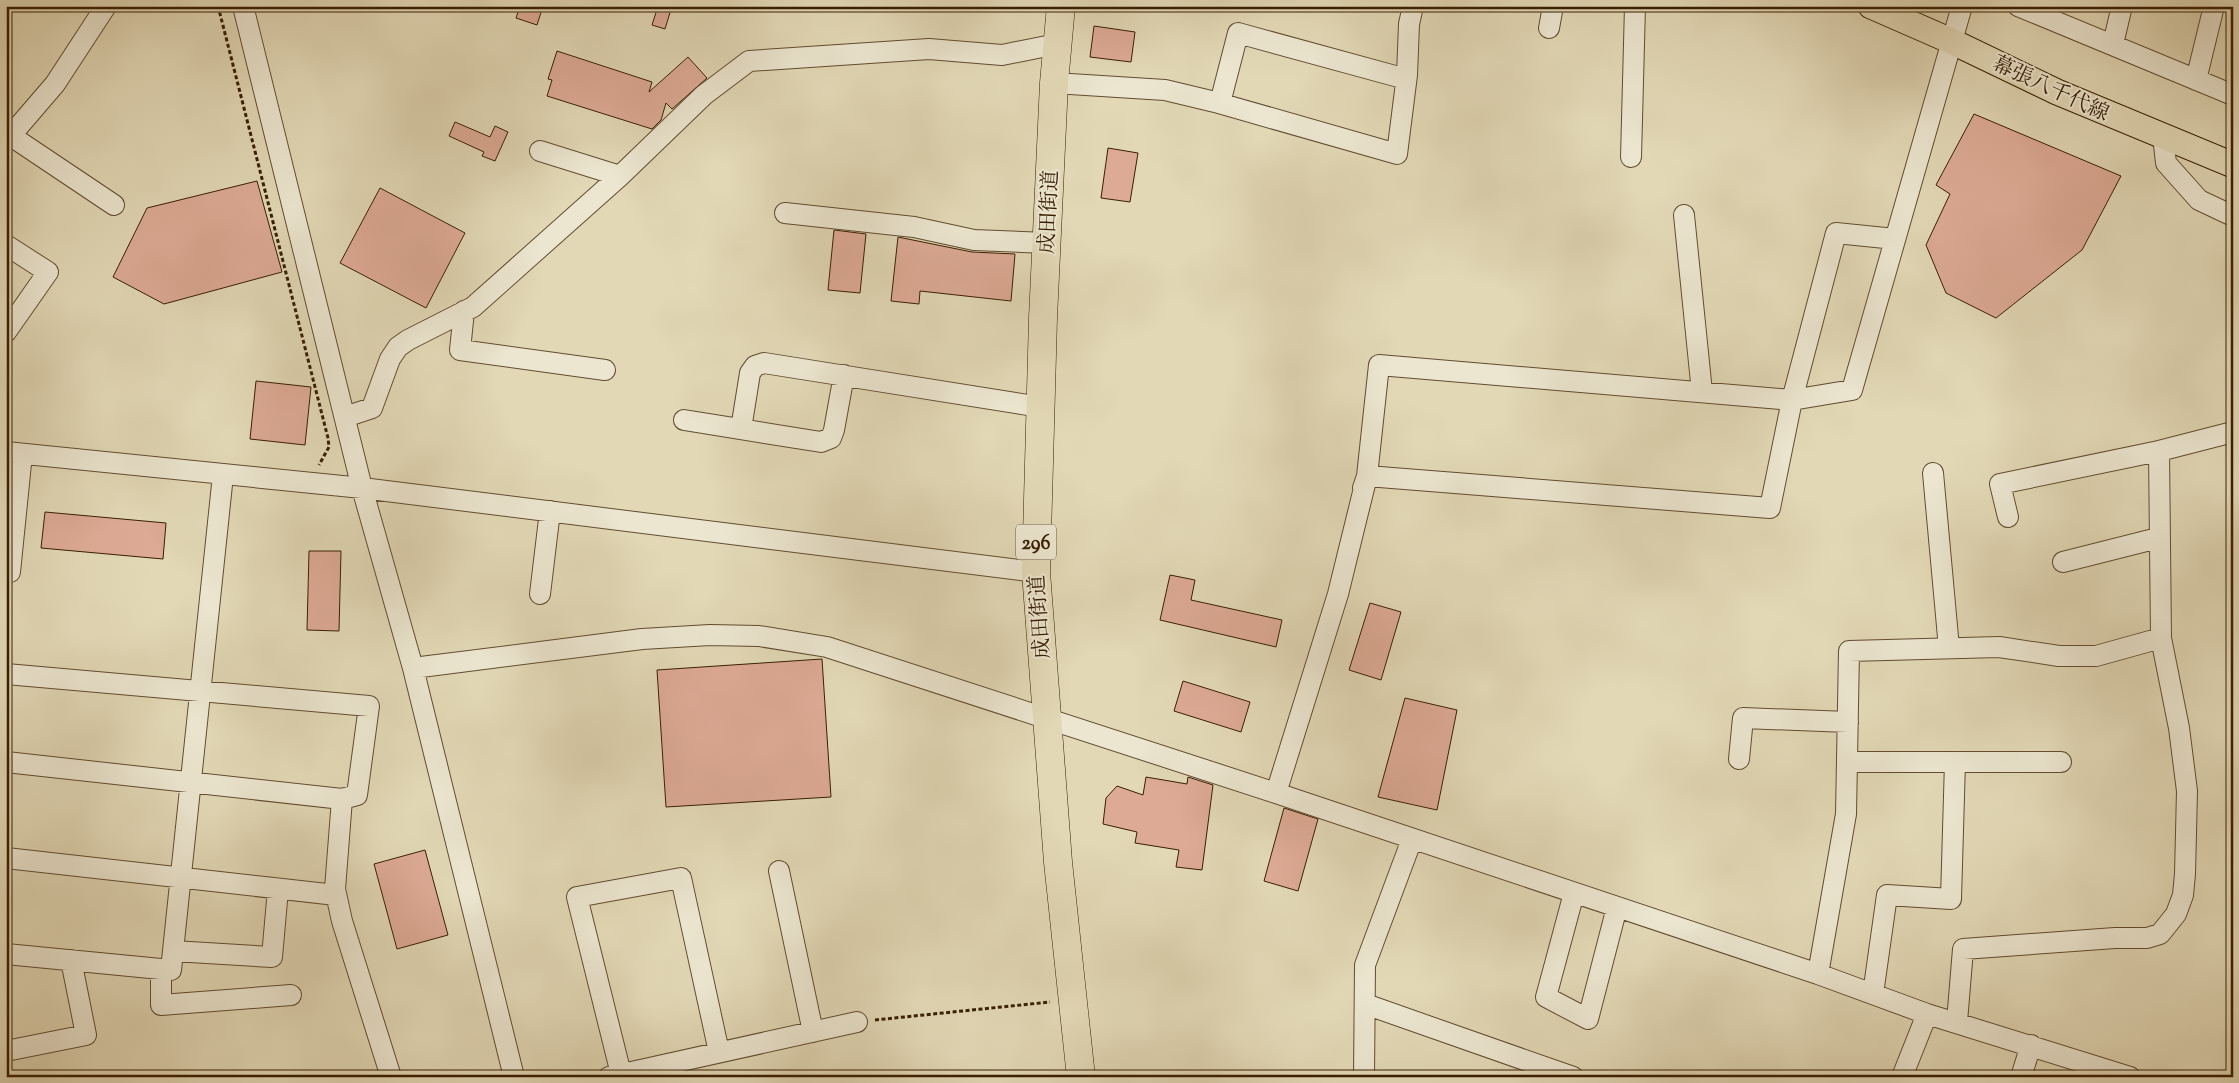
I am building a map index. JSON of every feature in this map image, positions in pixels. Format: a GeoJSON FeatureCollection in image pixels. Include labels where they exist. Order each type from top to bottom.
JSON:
{"type":"FeatureCollection","features":[{"type":"Feature","properties":{"kind":"highway","name":"成田街道"},"geometry":{"type":"LineString","coordinates":[[1061,6],[1054,83],[1036,572],[1058,862],[1082,1077]]}},
{"type":"Feature","properties":{"kind":"main road","name":"幕張八千代線"},"geometry":{"type":"LineString","coordinates":[[1871,6],[1951,41],[2057,92],[2233,165]]}},
{"type":"Feature","properties":{"kind":"street"},"geometry":{"type":"LineString","coordinates":[[106,6],[56,84],[8,135],[114,205]]}},
{"type":"Feature","properties":{"kind":"street"},"geometry":{"type":"LineString","coordinates":[[243,6],[362,488],[413,668],[514,1077]]}},
{"type":"Feature","properties":{"kind":"street"},"geometry":{"type":"LineString","coordinates":[[1054,83],[1165,90],[1220,103],[1397,154],[1406,79],[1409,24],[1413,6]]}},
{"type":"Feature","properties":{"kind":"street"},"geometry":{"type":"LineString","coordinates":[[1549,28],[1553,6]]}},
{"type":"Feature","properties":{"kind":"street"},"geometry":{"type":"LineString","coordinates":[[1631,157],[1635,6]]}},
{"type":"Feature","properties":{"kind":"street"},"geometry":{"type":"LineString","coordinates":[[1276,793],[1338,594],[1366,476],[1379,365],[1792,400],[1852,390],[1962,6]]}},
{"type":"Feature","properties":{"kind":"street"},"geometry":{"type":"LineString","coordinates":[[2112,44],[2122,6]]}},
{"type":"Feature","properties":{"kind":"street"},"geometry":{"type":"LineString","coordinates":[[2196,80],[2214,6]]}},
{"type":"Feature","properties":{"kind":"street"},"geometry":{"type":"LineString","coordinates":[[2026,8],[2233,96]]}},
{"type":"Feature","properties":{"kind":"street"},"geometry":{"type":"LineString","coordinates":[[1220,103],[1238,33],[1406,79]]}},
{"type":"Feature","properties":{"kind":"street"},"geometry":{"type":"LineString","coordinates":[[345,417],[372,408],[390,359],[398,348],[408,340],[480,301],[620,176],[704,95],[749,61],[929,49],[1002,55],[1057,44]]}},
{"type":"Feature","properties":{"kind":"street"},"geometry":{"type":"LineString","coordinates":[[2163,136],[2166,163],[2199,200],[2233,216]]}},
{"type":"Feature","properties":{"kind":"street"},"geometry":{"type":"LineString","coordinates":[[540,151],[620,176]]}},
{"type":"Feature","properties":{"kind":"street"},"geometry":{"type":"LineString","coordinates":[[786,213],[914,227],[974,240],[1047,242]]}},
{"type":"Feature","properties":{"kind":"street"},"geometry":{"type":"LineString","coordinates":[[1684,215],[1702,392]]}},
{"type":"Feature","properties":{"kind":"street"},"geometry":{"type":"LineString","coordinates":[[1366,476],[1770,508],[1792,400],[1836,233],[1895,239]]}},
{"type":"Feature","properties":{"kind":"street"},"geometry":{"type":"LineString","coordinates":[[6,245],[48,272],[6,332]]}},
{"type":"Feature","properties":{"kind":"street"},"geometry":{"type":"LineString","coordinates":[[464,311],[460,350],[605,370]]}},
{"type":"Feature","properties":{"kind":"street"},"geometry":{"type":"LineString","coordinates":[[741,429],[750,373],[755,366],[764,363],[1041,407]]}},
{"type":"Feature","properties":{"kind":"street"},"geometry":{"type":"LineString","coordinates":[[684,420],[821,442],[831,438],[834,430],[844,375]]}},
{"type":"Feature","properties":{"kind":"street"},"geometry":{"type":"LineString","coordinates":[[2008,517],[2000,484],[2159,451],[2233,432]]}},
{"type":"Feature","properties":{"kind":"street"},"geometry":{"type":"LineString","coordinates":[[1957,1022],[1963,949],[2115,938],[2147,938],[2160,934],[2176,914],[2183,895],[2187,791],[2179,728],[2161,638],[2158,538],[2159,451]]}},
{"type":"Feature","properties":{"kind":"street"},"geometry":{"type":"LineString","coordinates":[[6,572],[10,572],[14,453],[362,488],[1036,572]]}},
{"type":"Feature","properties":{"kind":"street"},"geometry":{"type":"LineString","coordinates":[[1933,473],[1949,648]]}},
{"type":"Feature","properties":{"kind":"street"},"geometry":{"type":"LineString","coordinates":[[6,954],[170,970],[224,475]]}},
{"type":"Feature","properties":{"kind":"street"},"geometry":{"type":"LineString","coordinates":[[540,594],[550,511]]}},
{"type":"Feature","properties":{"kind":"street"},"geometry":{"type":"LineString","coordinates":[[2063,562],[2158,538]]}},
{"type":"Feature","properties":{"kind":"street"},"geometry":{"type":"LineString","coordinates":[[413,668],[642,638],[710,635],[759,636],[827,647],[1276,793],[1818,974],[1927,1014],[2130,1077]]}},
{"type":"Feature","properties":{"kind":"street"},"geometry":{"type":"LineString","coordinates":[[1818,974],[1846,814],[1850,650],[1999,647],[2059,656],[2096,656],[2161,638]]}},
{"type":"Feature","properties":{"kind":"street"},"geometry":{"type":"LineString","coordinates":[[6,674],[368,706],[357,795],[342,799],[191,784],[6,762]]}},
{"type":"Feature","properties":{"kind":"street"},"geometry":{"type":"LineString","coordinates":[[1739,759],[1743,718],[1848,722]]}},
{"type":"Feature","properties":{"kind":"street"},"geometry":{"type":"LineString","coordinates":[[1847,762],[2061,762]]}},
{"type":"Feature","properties":{"kind":"street"},"geometry":{"type":"LineString","coordinates":[[1873,994],[1887,895],[1952,899],[1955,762]]}},
{"type":"Feature","properties":{"kind":"street"},"geometry":{"type":"LineString","coordinates":[[342,799],[336,895],[342,921],[391,1077]]}},
{"type":"Feature","properties":{"kind":"street"},"geometry":{"type":"LineString","coordinates":[[1364,1077],[1364,966],[1412,839]]}},
{"type":"Feature","properties":{"kind":"street"},"geometry":{"type":"LineString","coordinates":[[6,858],[336,895]]}},
{"type":"Feature","properties":{"kind":"street"},"geometry":{"type":"LineString","coordinates":[[779,871],[813,1032]]}},
{"type":"Feature","properties":{"kind":"street"},"geometry":{"type":"LineString","coordinates":[[719,1052],[681,878],[577,897],[615,1076],[857,1022]]}},
{"type":"Feature","properties":{"kind":"street"},"geometry":{"type":"LineString","coordinates":[[173,951],[272,957],[278,889]]}},
{"type":"Feature","properties":{"kind":"street"},"geometry":{"type":"LineString","coordinates":[[1574,893],[1546,997],[1588,1019],[1617,907]]}},
{"type":"Feature","properties":{"kind":"street"},"geometry":{"type":"LineString","coordinates":[[6,1050],[86,1035],[71,960]]}},
{"type":"Feature","properties":{"kind":"street"},"geometry":{"type":"LineString","coordinates":[[161,969],[161,1005],[291,995]]}},
{"type":"Feature","properties":{"kind":"street"},"geometry":{"type":"LineString","coordinates":[[1365,1004],[1573,1077]]}},
{"type":"Feature","properties":{"kind":"street"},"geometry":{"type":"LineString","coordinates":[[1902,1077],[1927,1014]]}},
{"type":"Feature","properties":{"kind":"street"},"geometry":{"type":"LineString","coordinates":[[2021,1077],[2030,1045]]}},
{"type":"Feature","properties":{"kind":"path"},"geometry":{"type":"LineString","coordinates":[[218,6],[328,438],[329,447],[314,469]]}},
{"type":"Feature","properties":{"kind":"path"},"geometry":{"type":"LineString","coordinates":[[857,1022],[1073,999]]}},
{"type":"Feature","properties":{"kind":"building"},"geometry":{"type":"Polygon","coordinates":[[[520,6],[543,6],[537,25],[516,18],[520,6]]]}},
{"type":"Feature","properties":{"kind":"building"},"geometry":{"type":"Polygon","coordinates":[[[658,6],[672,6],[665,29],[652,25],[658,6]]]}},
{"type":"Feature","properties":{"kind":"building"},"geometry":{"type":"Polygon","coordinates":[[[1094,26],[1135,32],[1131,62],[1090,57],[1094,26]]]}},
{"type":"Feature","properties":{"kind":"building"},"geometry":{"type":"Polygon","coordinates":[[[557,51],[652,82],[649,92],[688,57],[707,78],[672,109],[666,103],[661,120],[652,129],[547,96],[552,80],[548,79],[557,51]]]}},
{"type":"Feature","properties":{"kind":"building"},"geometry":{"type":"Polygon","coordinates":[[[1974,114],[2121,176],[2082,250],[1996,318],[1946,293],[1926,245],[1950,194],[1936,185],[1974,114]]]}},
{"type":"Feature","properties":{"kind":"building"},"geometry":{"type":"Polygon","coordinates":[[[455,122],[490,137],[495,126],[508,132],[495,161],[482,156],[484,152],[449,136],[455,122]]]}},
{"type":"Feature","properties":{"kind":"building"},"geometry":{"type":"Polygon","coordinates":[[[1108,148],[1138,153],[1130,202],[1101,198],[1108,148]]]}},
{"type":"Feature","properties":{"kind":"building"},"geometry":{"type":"Polygon","coordinates":[[[257,181],[282,272],[164,304],[113,277],[147,208],[257,181]]]}},
{"type":"Feature","properties":{"kind":"building"},"geometry":{"type":"Polygon","coordinates":[[[380,188],[465,233],[426,308],[340,263],[380,188]]]}},
{"type":"Feature","properties":{"kind":"building"},"geometry":{"type":"Polygon","coordinates":[[[834,230],[866,234],[860,293],[828,290],[834,230]]]}},
{"type":"Feature","properties":{"kind":"building"},"geometry":{"type":"Polygon","coordinates":[[[898,237],[972,252],[1015,254],[1011,301],[920,291],[919,304],[891,301],[898,237]]]}},
{"type":"Feature","properties":{"kind":"building"},"geometry":{"type":"Polygon","coordinates":[[[256,381],[311,387],[305,445],[250,439],[256,381]]]}},
{"type":"Feature","properties":{"kind":"building"},"geometry":{"type":"Polygon","coordinates":[[[45,512],[166,523],[163,559],[41,548],[45,512]]]}},
{"type":"Feature","properties":{"kind":"building"},"geometry":{"type":"Polygon","coordinates":[[[309,551],[341,551],[339,631],[307,630],[309,551]]]}},
{"type":"Feature","properties":{"kind":"building"},"geometry":{"type":"Polygon","coordinates":[[[1170,575],[1195,580],[1191,600],[1282,620],[1276,647],[1160,620],[1170,575]]]}},
{"type":"Feature","properties":{"kind":"building"},"geometry":{"type":"Polygon","coordinates":[[[1370,603],[1401,612],[1381,680],[1349,670],[1370,603]]]}},
{"type":"Feature","properties":{"kind":"building"},"geometry":{"type":"Polygon","coordinates":[[[822,659],[831,797],[666,807],[657,670],[822,659]]]}},
{"type":"Feature","properties":{"kind":"building"},"geometry":{"type":"Polygon","coordinates":[[[1183,681],[1250,702],[1241,732],[1174,711],[1183,681]]]}},
{"type":"Feature","properties":{"kind":"building"},"geometry":{"type":"Polygon","coordinates":[[[1405,698],[1457,710],[1437,810],[1378,797],[1405,698]]]}},
{"type":"Feature","properties":{"kind":"building"},"geometry":{"type":"Polygon","coordinates":[[[1146,777],[1187,784],[1188,777],[1213,785],[1202,870],[1176,867],[1179,850],[1135,843],[1137,832],[1103,824],[1106,798],[1117,786],[1143,795],[1146,777]]]}},
{"type":"Feature","properties":{"kind":"building"},"geometry":{"type":"Polygon","coordinates":[[[1284,808],[1318,819],[1298,891],[1264,881],[1284,808]]]}},
{"type":"Feature","properties":{"kind":"building"},"geometry":{"type":"Polygon","coordinates":[[[425,850],[448,935],[397,949],[374,864],[425,850]]]}}]}
